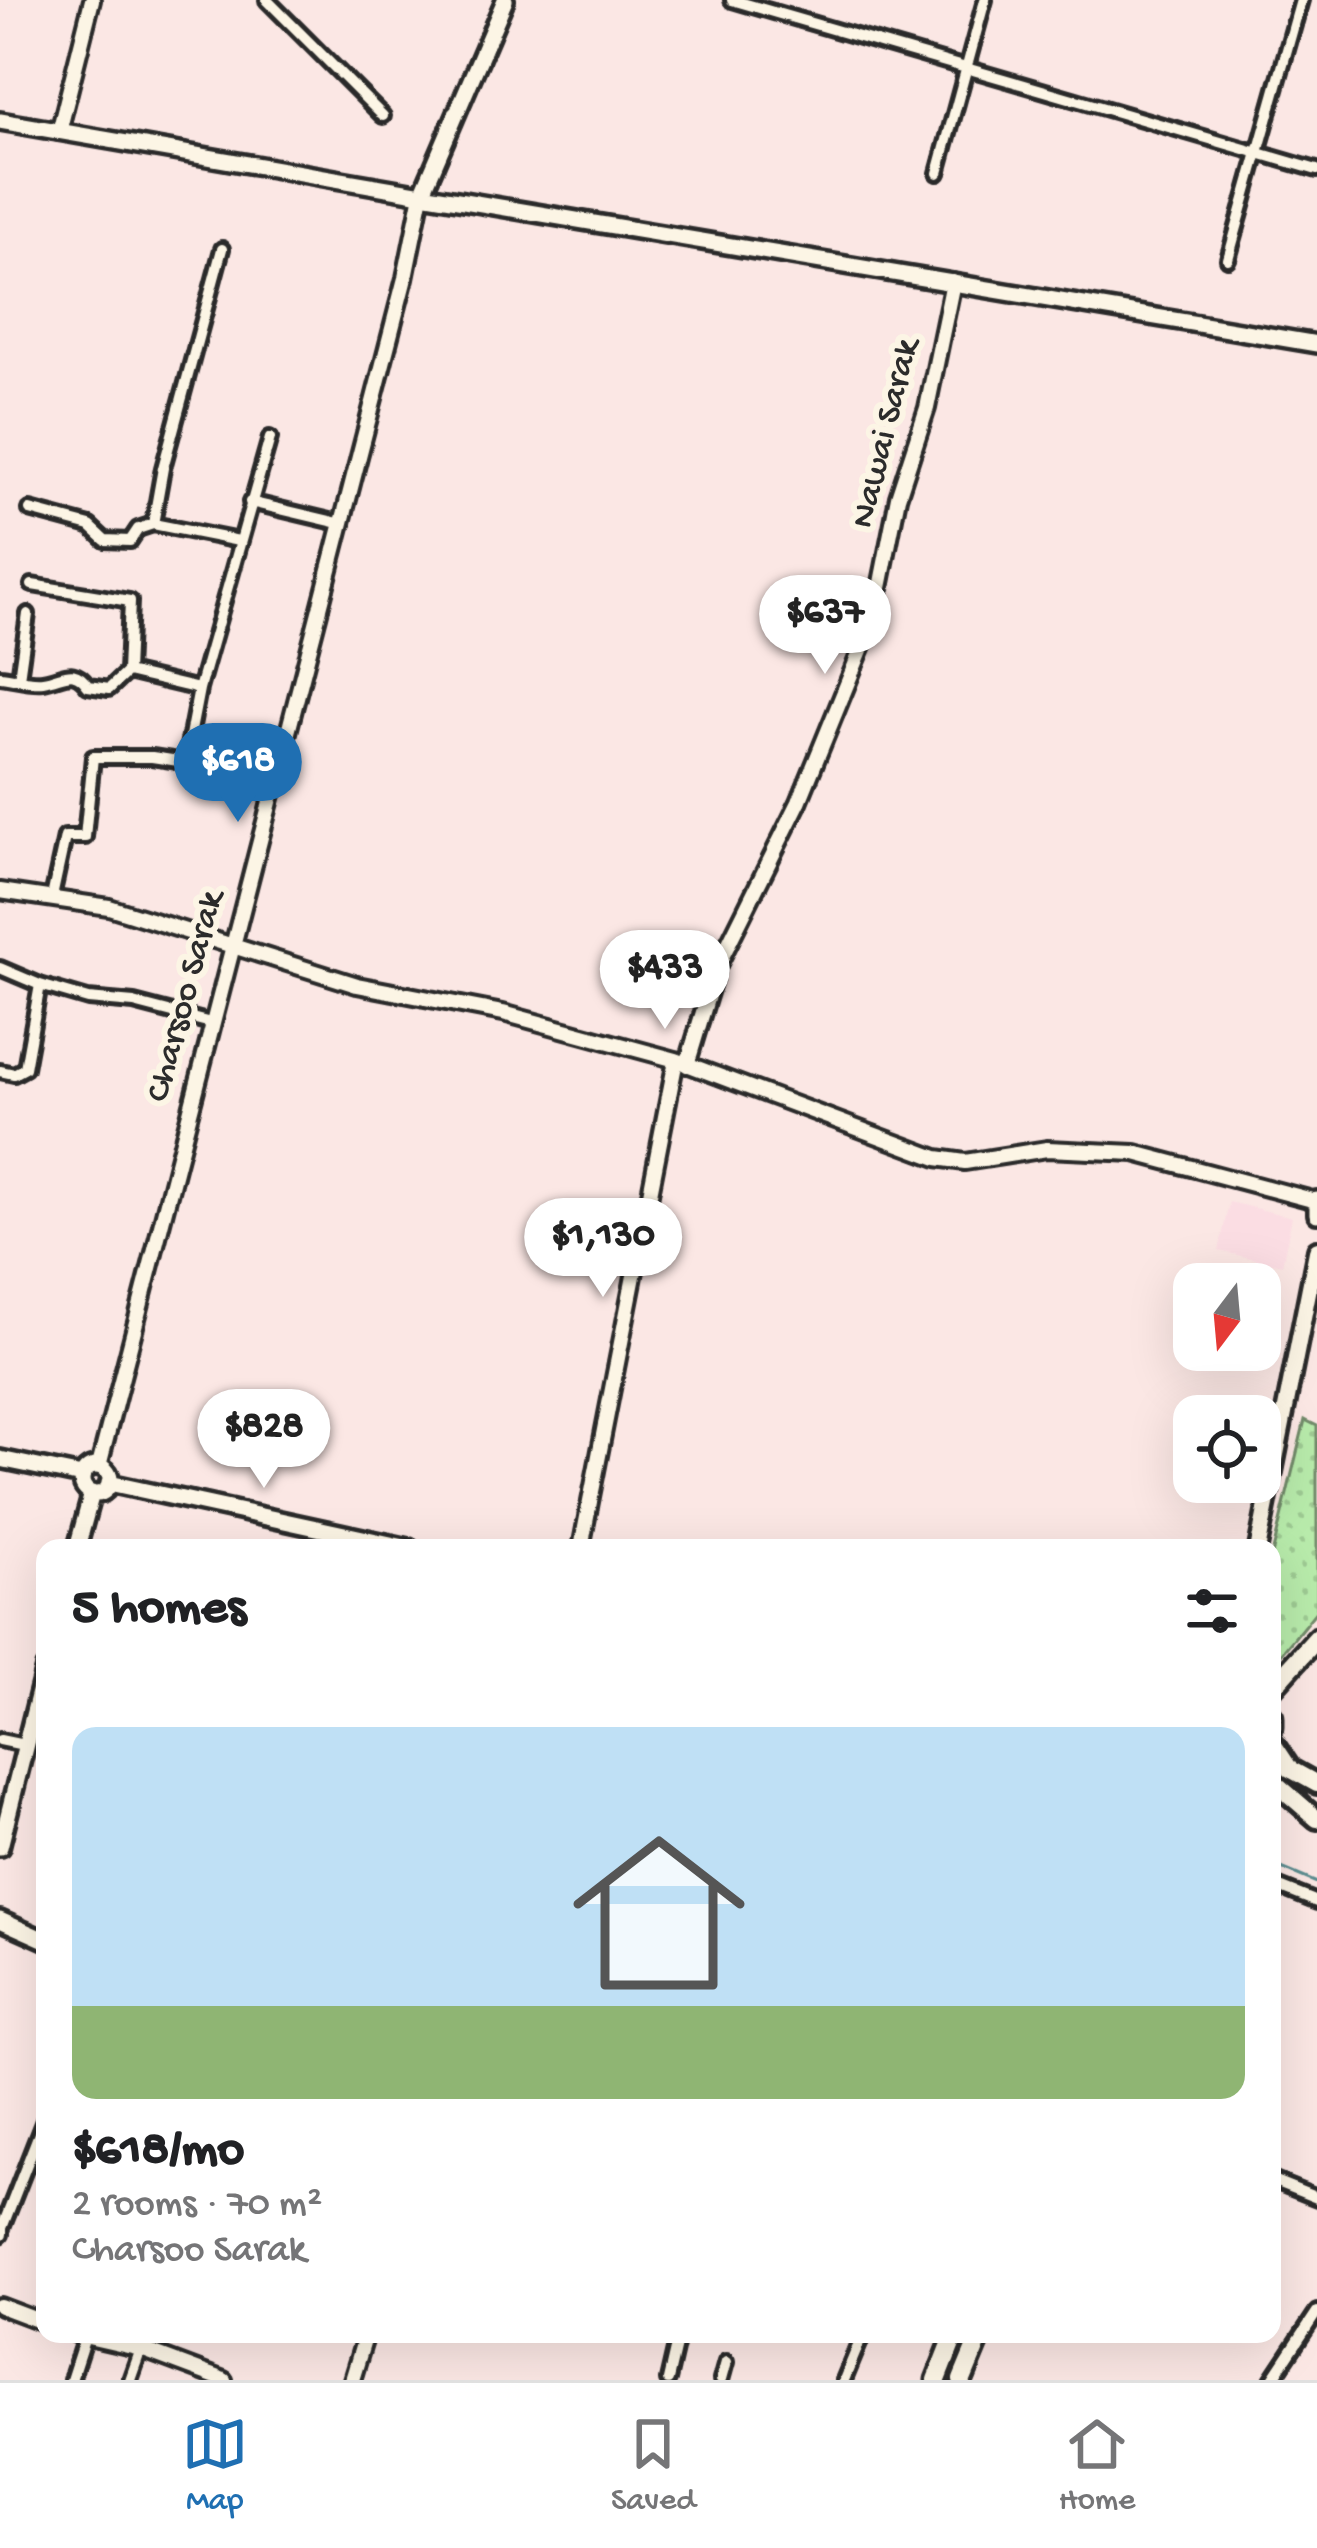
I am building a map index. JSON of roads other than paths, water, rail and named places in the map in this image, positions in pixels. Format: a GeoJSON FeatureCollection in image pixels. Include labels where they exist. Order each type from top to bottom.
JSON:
{"type":"FeatureCollection","features":[{"type":"Feature","properties":{"kind":"highway"},"geometry":{"type":"LineString","coordinates":[[1281,1678],[1317,1638]]}},
{"type":"Feature","properties":{"kind":"highway"},"geometry":{"type":"LineString","coordinates":[[937,2380],[951,2343]]}},
{"type":"Feature","properties":{"kind":"highway"},"geometry":{"type":"LineString","coordinates":[[962,2380],[977,2343]]}},
{"type":"Feature","properties":{"kind":"main road"},"geometry":{"type":"LineString","coordinates":[[422,194],[505,0]]}},
{"type":"Feature","properties":{"kind":"main road"},"geometry":{"type":"LineString","coordinates":[[0,121],[1317,344]]}},
{"type":"Feature","properties":{"kind":"main road"},"geometry":{"type":"LineString","coordinates":[[1317,1200],[1317,1214]]}},
{"type":"Feature","properties":{"kind":"main road"},"geometry":{"type":"LineString","coordinates":[[1260,1539],[1317,1249]]}},
{"type":"Feature","properties":{"kind":"main road"},"geometry":{"type":"LineString","coordinates":[[0,1459],[82,1476]]}},
{"type":"Feature","properties":{"kind":"main road"},"geometry":{"type":"LineString","coordinates":[[82,1476],[88,1468],[99,1466],[109,1483]]}},
{"type":"Feature","properties":{"kind":"main road"},"geometry":{"type":"LineString","coordinates":[[82,1476],[92,1493],[101,1492],[109,1483]]}},
{"type":"Feature","properties":{"kind":"main road"},"geometry":{"type":"LineString","coordinates":[[109,1483],[367,1539]]}},
{"type":"Feature","properties":{"kind":"main road"},"geometry":{"type":"LineString","coordinates":[[79,1539],[92,1493]]}},
{"type":"Feature","properties":{"kind":"main road"},"geometry":{"type":"LineString","coordinates":[[0,1847],[36,1701]]}},
{"type":"Feature","properties":{"kind":"main road"},"geometry":{"type":"LineString","coordinates":[[1281,1756],[1290,1769],[1317,1784]]}},
{"type":"Feature","properties":{"kind":"main road"},"geometry":{"type":"LineString","coordinates":[[1281,1788],[1317,1820]]}},
{"type":"Feature","properties":{"kind":"main road"},"geometry":{"type":"LineString","coordinates":[[0,1920],[36,1936]]}},
{"type":"Feature","properties":{"kind":"street"},"geometry":{"type":"LineString","coordinates":[[58,132],[92,0]]}},
{"type":"Feature","properties":{"kind":"street"},"geometry":{"type":"LineString","coordinates":[[267,0],[383,116]]}},
{"type":"Feature","properties":{"kind":"street"},"geometry":{"type":"LineString","coordinates":[[732,0],[1317,170]]}},
{"type":"Feature","properties":{"kind":"street"},"geometry":{"type":"LineString","coordinates":[[938,173],[985,0]]}},
{"type":"Feature","properties":{"kind":"street"},"geometry":{"type":"LineString","coordinates":[[1228,259],[1301,0]]}},
{"type":"Feature","properties":{"kind":"street","name":"Charsoo Sarak"},"geometry":{"type":"LineString","coordinates":[[99,1466],[343,524],[422,194]]}},
{"type":"Feature","properties":{"kind":"street"},"geometry":{"type":"LineString","coordinates":[[153,524],[163,468],[222,249]]}},
{"type":"Feature","properties":{"kind":"street","name":"Nawai Sarak"},"geometry":{"type":"LineString","coordinates":[[583,1539],[681,1063],[716,969],[808,780],[874,618],[898,497],[927,408],[953,283]]}},
{"type":"Feature","properties":{"kind":"street"},"geometry":{"type":"LineString","coordinates":[[52,897],[64,837],[85,837],[93,757],[152,757],[183,764],[199,689],[270,438]]}},
{"type":"Feature","properties":{"kind":"street"},"geometry":{"type":"LineString","coordinates":[[250,502],[343,524]]}},
{"type":"Feature","properties":{"kind":"street"},"geometry":{"type":"LineString","coordinates":[[30,510],[90,526],[105,540],[130,542],[138,529],[153,524],[239,541]]}},
{"type":"Feature","properties":{"kind":"street"},"geometry":{"type":"LineString","coordinates":[[0,676],[44,681],[69,673],[79,675],[88,686],[109,689],[127,672],[130,601],[32,585]]}},
{"type":"Feature","properties":{"kind":"street"},"geometry":{"type":"LineString","coordinates":[[19,678],[28,614]]}},
{"type":"Feature","properties":{"kind":"street"},"geometry":{"type":"LineString","coordinates":[[127,672],[199,689]]}},
{"type":"Feature","properties":{"kind":"street"},"geometry":{"type":"LineString","coordinates":[[0,891],[109,907],[356,985],[503,1013],[681,1063],[937,1158],[965,1162],[1047,1149],[1135,1153],[1317,1200]]}},
{"type":"Feature","properties":{"kind":"street"},"geometry":{"type":"LineString","coordinates":[[0,968],[40,985],[212,1023]]}},
{"type":"Feature","properties":{"kind":"street"},"geometry":{"type":"LineString","coordinates":[[0,1071],[14,1074],[25,1068],[40,985]]}},
{"type":"Feature","properties":{"kind":"street"},"geometry":{"type":"LineString","coordinates":[[0,1740],[24,1745]]}},
{"type":"Feature","properties":{"kind":"street"},"geometry":{"type":"LineString","coordinates":[[1281,1888],[1317,1902]]}},
{"type":"Feature","properties":{"kind":"street"},"geometry":{"type":"LineString","coordinates":[[1,2230],[36,2141]]}},
{"type":"Feature","properties":{"kind":"street"},"geometry":{"type":"LineString","coordinates":[[1281,2184],[1317,2198]]}},
{"type":"Feature","properties":{"kind":"street"},"geometry":{"type":"LineString","coordinates":[[1,2309],[36,2320]]}},
{"type":"Feature","properties":{"kind":"street"},"geometry":{"type":"LineString","coordinates":[[1272,2380],[1317,2312]]}},
{"type":"Feature","properties":{"kind":"street"},"geometry":{"type":"LineString","coordinates":[[71,2380],[79,2343]]}},
{"type":"Feature","properties":{"kind":"street"},"geometry":{"type":"LineString","coordinates":[[112,2343],[224,2380]]}},
{"type":"Feature","properties":{"kind":"street"},"geometry":{"type":"LineString","coordinates":[[352,2380],[363,2343]]}},
{"type":"Feature","properties":{"kind":"street"},"geometry":{"type":"LineString","coordinates":[[668,2380],[677,2343]]}},
{"type":"Feature","properties":{"kind":"street"},"geometry":{"type":"LineString","coordinates":[[844,2380],[859,2343]]}},
{"type":"Feature","properties":{"kind":"street"},"geometry":{"type":"LineString","coordinates":[[130,2380],[140,2349]]}},
{"type":"Feature","properties":{"kind":"street"},"geometry":{"type":"LineString","coordinates":[[721,2380],[726,2362]]}},
{"type":"Feature","properties":{"kind":"waterway"},"geometry":{"type":"LineString","coordinates":[[1281,1868],[1317,1883]]}}]}
